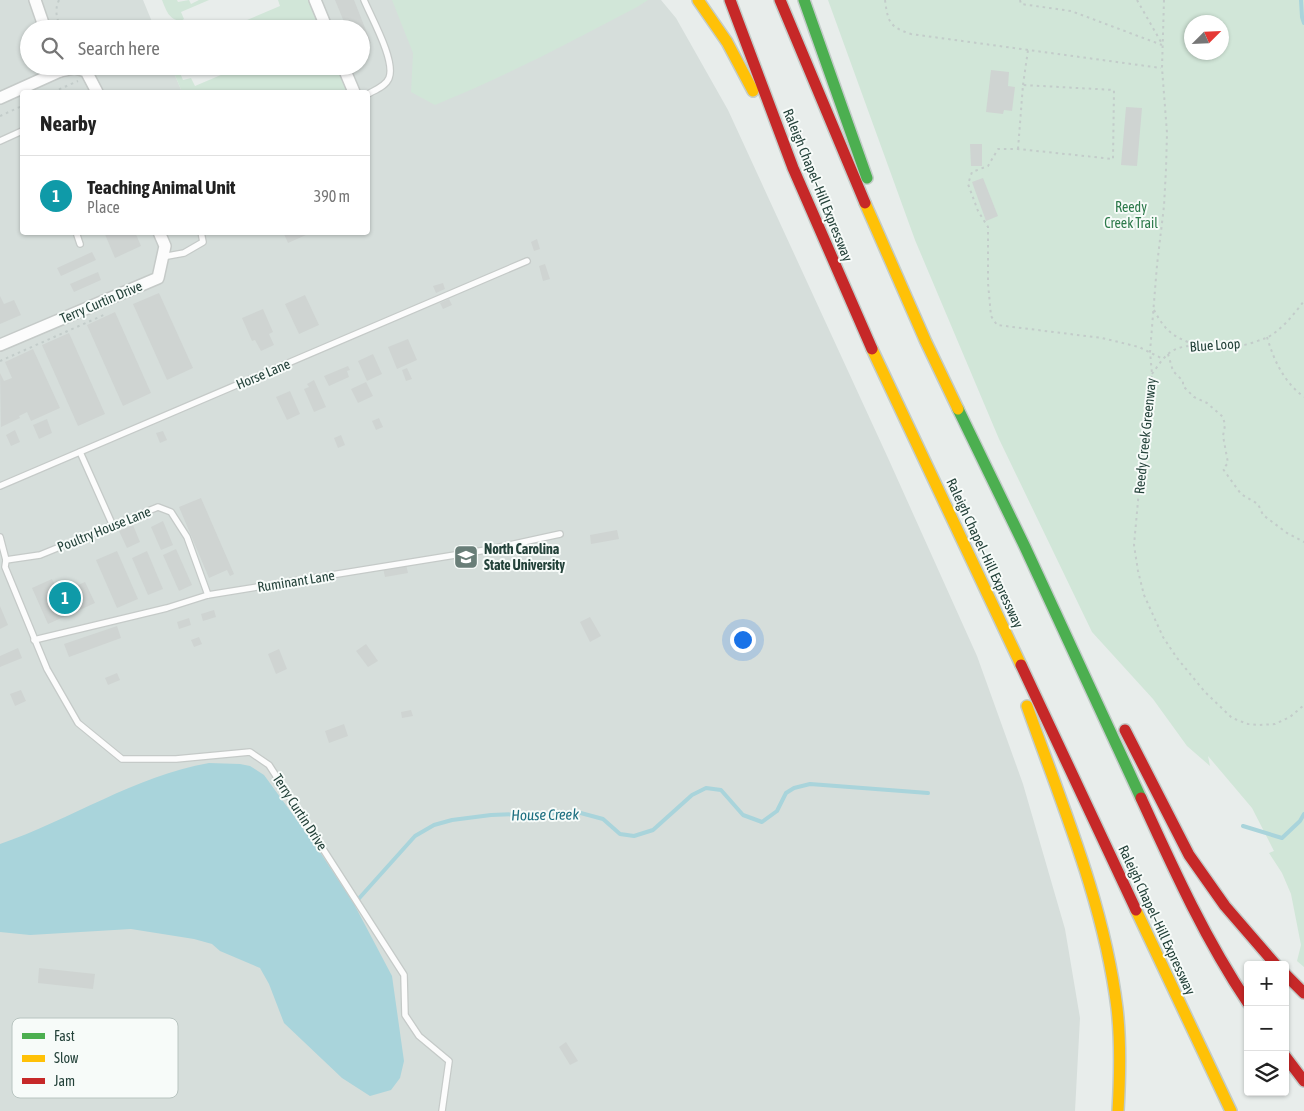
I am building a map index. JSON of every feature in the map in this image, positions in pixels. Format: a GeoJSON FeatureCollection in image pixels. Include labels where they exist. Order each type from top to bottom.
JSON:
{"type":"FeatureCollection","features":[{"type":"Feature","properties":{"kind":"highway"},"geometry":{"type":"LineString","coordinates":[[698,0],[727,42],[793,168]]}},
{"type":"Feature","properties":{"kind":"highway","name":"Raleigh Chapel–Hill Expressway"},"geometry":{"type":"LineString","coordinates":[[730,0],[793,168],[828,250],[994,610],[1230,1111]]}},
{"type":"Feature","properties":{"kind":"highway"},"geometry":{"type":"LineString","coordinates":[[780,0],[845,157],[926,342],[1025,547],[1196,915],[1227,972],[1244,997]]}},
{"type":"Feature","properties":{"kind":"highway"},"geometry":{"type":"LineString","coordinates":[[804,0],[926,342]]}},
{"type":"Feature","properties":{"kind":"highway"},"geometry":{"type":"LineString","coordinates":[[1025,547],[1102,687]]}},
{"type":"Feature","properties":{"kind":"highway"},"geometry":{"type":"LineString","coordinates":[[994,610],[1086,869],[1106,942],[1117,1009],[1119,1045],[1118,1111]]}},
{"type":"Feature","properties":{"kind":"highway"},"geometry":{"type":"LineString","coordinates":[[1121,723],[1189,855],[1224,906],[1272,961]]}},
{"type":"Feature","properties":{"kind":"highway"},"geometry":{"type":"LineString","coordinates":[[1289,978],[1304,993]]}},
{"type":"Feature","properties":{"kind":"highway"},"geometry":{"type":"LineString","coordinates":[[1179,1003],[1236,1111]]}},
{"type":"Feature","properties":{"kind":"highway"},"geometry":{"type":"LineString","coordinates":[[1289,1061],[1304,1081]]}},
{"type":"Feature","properties":{"kind":"street"},"geometry":{"type":"LineString","coordinates":[[35,0],[42,20]]}},
{"type":"Feature","properties":{"kind":"street"},"geometry":{"type":"LineString","coordinates":[[315,0],[323,20]]}},
{"type":"Feature","properties":{"kind":"street"},"geometry":{"type":"LineString","coordinates":[[26,90],[50,75]]}},
{"type":"Feature","properties":{"kind":"street"},"geometry":{"type":"LineString","coordinates":[[88,75],[96,90]]}},
{"type":"Feature","properties":{"kind":"street"},"geometry":{"type":"LineString","coordinates":[[347,75],[353,90]]}},
{"type":"Feature","properties":{"kind":"street"},"geometry":{"type":"LineString","coordinates":[[0,98],[20,93]]}},
{"type":"Feature","properties":{"kind":"street","name":"Terry Curtin Drive"},"geometry":{"type":"LineString","coordinates":[[0,345],[158,278],[165,246],[160,235]]}},
{"type":"Feature","properties":{"kind":"lane"},"geometry":{"type":"LineString","coordinates":[[364,0],[387,54],[390,67],[390,77],[384,85],[370,93]]}},
{"type":"Feature","properties":{"kind":"lane"},"geometry":{"type":"LineString","coordinates":[[0,141],[20,132]]}},
{"type":"Feature","properties":{"kind":"lane"},"geometry":{"type":"LineString","coordinates":[[77,235],[80,244]]}},
{"type":"Feature","properties":{"kind":"lane"},"geometry":{"type":"LineString","coordinates":[[162,257],[184,253],[203,242],[202,235]]}},
{"type":"Feature","properties":{"kind":"lane","name":"Horse Lane"},"geometry":{"type":"LineString","coordinates":[[0,486],[527,261]]}},
{"type":"Feature","properties":{"kind":"lane"},"geometry":{"type":"LineString","coordinates":[[80,452],[113,526]]}},
{"type":"Feature","properties":{"kind":"lane","name":"Poultry House Lane"},"geometry":{"type":"LineString","coordinates":[[6,560],[40,555],[158,507],[171,512],[187,537],[208,595]]}},
{"type":"Feature","properties":{"kind":"lane","name":"Ruminant Lane"},"geometry":{"type":"LineString","coordinates":[[34,640],[166,608],[208,595],[486,550],[560,534]]}},
{"type":"Feature","properties":{"kind":"lane","name":"Terry Curtin Drive"},"geometry":{"type":"LineString","coordinates":[[0,537],[6,560],[5,567],[34,640],[78,723],[122,759],[176,759],[250,752],[269,765],[404,974],[405,1015],[418,1036],[449,1061],[442,1111]]}},
{"type":"Feature","properties":{"kind":"path"},"geometry":{"type":"LineString","coordinates":[[57,20],[56,7],[59,0]]}},
{"type":"Feature","properties":{"kind":"path"},"geometry":{"type":"LineString","coordinates":[[885,0],[888,19],[895,29],[911,34],[1162,68]]}},
{"type":"Feature","properties":{"kind":"path"},"geometry":{"type":"LineString","coordinates":[[1020,0],[1021,4],[1071,11],[1162,44]]}},
{"type":"Feature","properties":{"kind":"path","name":"Reedy Creek Greenway"},"geometry":{"type":"LineString","coordinates":[[1137,0],[1162,44]]}},
{"type":"Feature","properties":{"kind":"path","name":"Reedy Creek Greenway"},"geometry":{"type":"LineString","coordinates":[[1164,0],[1162,68],[1166,169],[1150,352],[1152,374],[1147,402],[1134,545],[1144,595],[1163,637],[1177,658],[1205,692],[1232,718],[1248,724],[1267,725],[1282,721],[1304,705]]}},
{"type":"Feature","properties":{"kind":"path"},"geometry":{"type":"LineString","coordinates":[[1018,149],[1028,50]]}},
{"type":"Feature","properties":{"kind":"path"},"geometry":{"type":"LineString","coordinates":[[58,90],[82,80]]}},
{"type":"Feature","properties":{"kind":"path"},"geometry":{"type":"LineString","coordinates":[[1023,85],[1114,90],[1113,159],[1018,149],[998,149],[988,166],[972,172],[968,184],[978,211],[988,228],[988,283],[991,316],[997,325],[1102,338],[1139,346],[1163,359]]}},
{"type":"Feature","properties":{"kind":"path"},"geometry":{"type":"LineString","coordinates":[[0,116],[20,107]]}},
{"type":"Feature","properties":{"kind":"path","name":"Blue Loop"},"geometry":{"type":"LineString","coordinates":[[1152,374],[1168,354],[1180,348],[1238,346],[1267,337],[1289,320],[1304,301]]}},
{"type":"Feature","properties":{"kind":"path"},"geometry":{"type":"LineString","coordinates":[[1154,310],[1161,323],[1169,332],[1181,340],[1199,346]]}},
{"type":"Feature","properties":{"kind":"path"},"geometry":{"type":"LineString","coordinates":[[0,361],[110,312]]}},
{"type":"Feature","properties":{"kind":"path"},"geometry":{"type":"LineString","coordinates":[[1267,337],[1278,367],[1294,389],[1304,397]]}},
{"type":"Feature","properties":{"kind":"path"},"geometry":{"type":"LineString","coordinates":[[1168,354],[1173,371],[1184,382],[1183,386],[1194,397],[1207,403],[1223,417],[1225,425],[1223,436],[1228,463],[1223,469],[1241,494],[1258,504],[1263,515],[1287,533],[1304,542]]}},
{"type":"Feature","properties":{"kind":"shaded area","name":"North Carolina State University"},"geometry":{"type":"Polygon","coordinates":[[[0,0],[143,0],[151,20],[20,20],[20,75],[175,75],[181,90],[20,90],[20,235],[370,235],[370,90],[343,90],[337,75],[370,75],[370,20],[317,20],[310,0],[661,0],[676,18],[728,110],[977,656],[1023,784],[1065,929],[1080,1018],[1075,1111],[0,1111],[0,0]]]}},
{"type":"Feature","properties":{"kind":"green space"},"geometry":{"type":"Polygon","coordinates":[[[162,0],[177,0],[178,2],[189,0],[191,4],[199,0],[209,0],[181,12],[184,19],[182,20],[174,19],[167,11],[162,0]]]}},
{"type":"Feature","properties":{"kind":"green space"},"geometry":{"type":"Polygon","coordinates":[[[278,0],[310,0],[318,20],[247,20],[280,6],[278,0]]]}},
{"type":"Feature","properties":{"kind":"green space"},"geometry":{"type":"Polygon","coordinates":[[[392,0],[648,0],[537,59],[435,105],[411,92],[413,53],[392,0]]]}},
{"type":"Feature","properties":{"kind":"green space","name":"Reedy Creek Trail"},"geometry":{"type":"Polygon","coordinates":[[[828,0],[1304,0],[1304,967],[1297,961],[1301,945],[1291,894],[1282,873],[1269,853],[1274,851],[1252,808],[1208,756],[1210,766],[1187,746],[1153,699],[1092,632],[999,439],[915,240],[828,0]]]}},
{"type":"Feature","properties":{"kind":"green space"},"geometry":{"type":"Polygon","coordinates":[[[175,75],[181,75],[183,80],[191,78],[195,86],[221,75],[340,75],[346,90],[181,90],[175,75]]]}},
{"type":"Feature","properties":{"kind":"water"},"geometry":{"type":"Polygon","coordinates":[[[209,763],[250,766],[264,775],[318,849],[354,904],[392,976],[404,1061],[400,1078],[391,1090],[370,1096],[342,1078],[284,1023],[269,984],[260,968],[220,951],[212,944],[194,939],[131,929],[30,935],[0,932],[0,844],[129,788],[182,769],[209,763]]]}},
{"type":"Feature","properties":{"kind":"building"},"geometry":{"type":"Polygon","coordinates":[[[335,0],[354,0],[362,20],[343,20],[335,0]]]}},
{"type":"Feature","properties":{"kind":"building"},"geometry":{"type":"Polygon","coordinates":[[[991,70],[1009,72],[1008,86],[1015,87],[1012,111],[1004,110],[1003,114],[986,112],[991,70]]]}},
{"type":"Feature","properties":{"kind":"building"},"geometry":{"type":"Polygon","coordinates":[[[1126,107],[1142,108],[1137,166],[1121,165],[1126,107]]]}},
{"type":"Feature","properties":{"kind":"building"},"geometry":{"type":"Polygon","coordinates":[[[970,144],[982,144],[982,166],[971,166],[970,144]]]}},
{"type":"Feature","properties":{"kind":"building"},"geometry":{"type":"Polygon","coordinates":[[[983,178],[998,216],[986,221],[972,182],[983,178]]]}},
{"type":"Feature","properties":{"kind":"building"},"geometry":{"type":"Polygon","coordinates":[[[105,235],[136,235],[141,246],[115,258],[105,235]]]}},
{"type":"Feature","properties":{"kind":"building"},"geometry":{"type":"Polygon","coordinates":[[[284,235],[306,235],[288,243],[284,235]]]}},
{"type":"Feature","properties":{"kind":"building"},"geometry":{"type":"Polygon","coordinates":[[[537,239],[540,249],[534,251],[531,242],[537,239]]]}},
{"type":"Feature","properties":{"kind":"building"},"geometry":{"type":"Polygon","coordinates":[[[92,252],[96,260],[61,276],[57,268],[92,252]]]}},
{"type":"Feature","properties":{"kind":"building"},"geometry":{"type":"Polygon","coordinates":[[[545,264],[550,279],[543,281],[539,266],[545,264]]]}},
{"type":"Feature","properties":{"kind":"building"},"geometry":{"type":"Polygon","coordinates":[[[98,272],[101,280],[74,292],[70,284],[98,272]]]}},
{"type":"Feature","properties":{"kind":"building"},"geometry":{"type":"Polygon","coordinates":[[[443,283],[445,289],[436,293],[433,286],[443,283]]]}},
{"type":"Feature","properties":{"kind":"building"},"geometry":{"type":"Polygon","coordinates":[[[159,293],[193,368],[167,380],[133,304],[159,293]]]}},
{"type":"Feature","properties":{"kind":"building"},"geometry":{"type":"Polygon","coordinates":[[[305,295],[319,325],[299,334],[285,304],[305,295]]]}},
{"type":"Feature","properties":{"kind":"building"},"geometry":{"type":"Polygon","coordinates":[[[0,296],[4,304],[14,300],[21,315],[0,324],[0,296]]]}},
{"type":"Feature","properties":{"kind":"building"},"geometry":{"type":"Polygon","coordinates":[[[449,299],[452,305],[443,309],[440,303],[449,299]]]}},
{"type":"Feature","properties":{"kind":"building"},"geometry":{"type":"Polygon","coordinates":[[[263,309],[273,332],[269,334],[274,345],[261,351],[255,340],[252,341],[242,318],[263,309]]]}},
{"type":"Feature","properties":{"kind":"building"},"geometry":{"type":"Polygon","coordinates":[[[115,312],[151,393],[123,406],[87,325],[115,312]]]}},
{"type":"Feature","properties":{"kind":"building"},"geometry":{"type":"Polygon","coordinates":[[[69,333],[105,414],[78,426],[42,345],[69,333]]]}},
{"type":"Feature","properties":{"kind":"building"},"geometry":{"type":"Polygon","coordinates":[[[408,339],[417,360],[397,369],[388,347],[408,339]]]}},
{"type":"Feature","properties":{"kind":"building"},"geometry":{"type":"Polygon","coordinates":[[[33,349],[60,408],[31,421],[27,412],[19,416],[20,418],[1,427],[0,373],[4,381],[12,378],[5,362],[33,349]]]}},
{"type":"Feature","properties":{"kind":"building"},"geometry":{"type":"Polygon","coordinates":[[[373,354],[382,374],[367,381],[358,361],[373,354]]]}},
{"type":"Feature","properties":{"kind":"building"},"geometry":{"type":"Polygon","coordinates":[[[348,366],[350,370],[347,371],[349,377],[329,386],[324,376],[348,366]]]}},
{"type":"Feature","properties":{"kind":"building"},"geometry":{"type":"Polygon","coordinates":[[[407,368],[412,379],[406,381],[402,370],[407,368]]]}},
{"type":"Feature","properties":{"kind":"building"},"geometry":{"type":"Polygon","coordinates":[[[314,380],[326,407],[314,412],[304,389],[309,387],[307,384],[314,380]]]}},
{"type":"Feature","properties":{"kind":"building"},"geometry":{"type":"Polygon","coordinates":[[[366,382],[373,396],[358,403],[351,389],[366,382]]]}},
{"type":"Feature","properties":{"kind":"building"},"geometry":{"type":"Polygon","coordinates":[[[290,391],[300,414],[287,420],[276,397],[290,391]]]}},
{"type":"Feature","properties":{"kind":"building"},"geometry":{"type":"Polygon","coordinates":[[[379,418],[383,427],[376,430],[372,421],[379,418]]]}},
{"type":"Feature","properties":{"kind":"building"},"geometry":{"type":"Polygon","coordinates":[[[47,419],[52,433],[39,439],[33,425],[47,419]]]}},
{"type":"Feature","properties":{"kind":"building"},"geometry":{"type":"Polygon","coordinates":[[[15,430],[20,442],[11,446],[6,435],[15,430]]]}},
{"type":"Feature","properties":{"kind":"building"},"geometry":{"type":"Polygon","coordinates":[[[163,431],[167,440],[160,443],[156,433],[163,431]]]}},
{"type":"Feature","properties":{"kind":"building"},"geometry":{"type":"Polygon","coordinates":[[[341,435],[345,445],[338,448],[334,438],[341,435]]]}},
{"type":"Feature","properties":{"kind":"building"},"geometry":{"type":"Polygon","coordinates":[[[201,498],[234,574],[230,576],[227,570],[209,578],[179,507],[201,498]]]}},
{"type":"Feature","properties":{"kind":"building"},"geometry":{"type":"Polygon","coordinates":[[[163,521],[173,545],[161,550],[151,527],[163,521]]]}},
{"type":"Feature","properties":{"kind":"building"},"geometry":{"type":"Polygon","coordinates":[[[133,525],[140,542],[127,548],[119,531],[133,525]]]}},
{"type":"Feature","properties":{"kind":"building"},"geometry":{"type":"Polygon","coordinates":[[[617,530],[619,539],[591,544],[590,535],[617,530]]]}},
{"type":"Feature","properties":{"kind":"building"},"geometry":{"type":"Polygon","coordinates":[[[176,549],[192,585],[179,591],[163,555],[176,549]]]}},
{"type":"Feature","properties":{"kind":"building"},"geometry":{"type":"Polygon","coordinates":[[[117,551],[138,599],[117,608],[96,560],[117,551]]]}},
{"type":"Feature","properties":{"kind":"building"},"geometry":{"type":"Polygon","coordinates":[[[147,551],[163,589],[148,595],[132,558],[147,551]]]}},
{"type":"Feature","properties":{"kind":"building"},"geometry":{"type":"Polygon","coordinates":[[[406,564],[408,573],[385,577],[383,568],[406,564]]]}},
{"type":"Feature","properties":{"kind":"building"},"geometry":{"type":"Polygon","coordinates":[[[52,579],[59,593],[85,582],[95,603],[48,624],[32,588],[52,579]]]}},
{"type":"Feature","properties":{"kind":"building"},"geometry":{"type":"Polygon","coordinates":[[[0,606],[8,625],[0,629],[0,606]]]}},
{"type":"Feature","properties":{"kind":"building"},"geometry":{"type":"Polygon","coordinates":[[[214,610],[216,617],[203,621],[201,614],[214,610]]]}},
{"type":"Feature","properties":{"kind":"building"},"geometry":{"type":"Polygon","coordinates":[[[590,617],[601,636],[590,642],[580,622],[590,617]]]}},
{"type":"Feature","properties":{"kind":"building"},"geometry":{"type":"Polygon","coordinates":[[[189,618],[191,625],[179,629],[177,622],[189,618]]]}},
{"type":"Feature","properties":{"kind":"building"},"geometry":{"type":"Polygon","coordinates":[[[117,626],[121,638],[69,657],[64,644],[117,626]]]}},
{"type":"Feature","properties":{"kind":"building"},"geometry":{"type":"Polygon","coordinates":[[[199,637],[202,644],[194,647],[191,640],[199,637]]]}},
{"type":"Feature","properties":{"kind":"building"},"geometry":{"type":"Polygon","coordinates":[[[366,644],[378,661],[368,667],[356,651],[366,644]]]}},
{"type":"Feature","properties":{"kind":"building"},"geometry":{"type":"Polygon","coordinates":[[[18,648],[22,658],[0,667],[0,656],[18,648]]]}},
{"type":"Feature","properties":{"kind":"building"},"geometry":{"type":"Polygon","coordinates":[[[279,649],[287,669],[276,674],[268,654],[279,649]]]}},
{"type":"Feature","properties":{"kind":"building"},"geometry":{"type":"Polygon","coordinates":[[[117,673],[120,680],[108,685],[105,678],[117,673]]]}},
{"type":"Feature","properties":{"kind":"building"},"geometry":{"type":"Polygon","coordinates":[[[21,690],[26,701],[15,706],[10,694],[21,690]]]}},
{"type":"Feature","properties":{"kind":"building"},"geometry":{"type":"Polygon","coordinates":[[[411,710],[413,716],[402,718],[401,712],[411,710]]]}},
{"type":"Feature","properties":{"kind":"building"},"geometry":{"type":"Polygon","coordinates":[[[344,724],[348,736],[329,743],[325,731],[344,724]]]}},
{"type":"Feature","properties":{"kind":"building"},"geometry":{"type":"Polygon","coordinates":[[[39,968],[95,974],[93,989],[38,983],[39,968]]]}},
{"type":"Feature","properties":{"kind":"building"},"geometry":{"type":"Polygon","coordinates":[[[566,1042],[578,1061],[570,1065],[559,1047],[566,1042]]]}},
{"type":"Feature","properties":{"kind":"waterway"},"geometry":{"type":"LineString","coordinates":[[1301,0],[1304,23]]}},
{"type":"Feature","properties":{"kind":"waterway","name":"House Creek"},"geometry":{"type":"LineString","coordinates":[[354,904],[415,836],[434,825],[452,820],[491,815],[577,812],[603,819],[620,834],[634,836],[653,830],[692,795],[706,788],[721,790],[743,815],[762,822],[777,811],[786,793],[794,788],[810,784],[928,793]]}},
{"type":"Feature","properties":{"kind":"waterway","name":"House Creek"},"geometry":{"type":"LineString","coordinates":[[1243,826],[1282,838],[1300,821],[1304,814]]}},
{"type":"Feature","properties":{"kind":"traffic: fast"},"geometry":{"type":"LineString","coordinates":[[804,0],[867,178]]}},
{"type":"Feature","properties":{"kind":"traffic: fast"},"geometry":{"type":"LineString","coordinates":[[958,409],[1025,547],[1141,798]]}},
{"type":"Feature","properties":{"kind":"traffic: slow"},"geometry":{"type":"LineString","coordinates":[[698,0],[727,42],[753,91]]}},
{"type":"Feature","properties":{"kind":"traffic: slow"},"geometry":{"type":"LineString","coordinates":[[865,203],[926,342],[958,409]]}},
{"type":"Feature","properties":{"kind":"traffic: slow"},"geometry":{"type":"LineString","coordinates":[[872,349],[1021,665]]}},
{"type":"Feature","properties":{"kind":"traffic: slow"},"geometry":{"type":"LineString","coordinates":[[1027,706],[1092,892],[1111,969],[1117,1008],[1120,1060],[1118,1111]]}},
{"type":"Feature","properties":{"kind":"traffic: slow"},"geometry":{"type":"LineString","coordinates":[[1136,910],[1231,1111]]}},
{"type":"Feature","properties":{"kind":"traffic: jam"},"geometry":{"type":"LineString","coordinates":[[730,0],[793,168],[872,349]]}},
{"type":"Feature","properties":{"kind":"traffic: jam"},"geometry":{"type":"LineString","coordinates":[[780,0],[865,203]]}},
{"type":"Feature","properties":{"kind":"traffic: jam"},"geometry":{"type":"LineString","coordinates":[[1021,665],[1136,910]]}},
{"type":"Feature","properties":{"kind":"traffic: jam"},"geometry":{"type":"LineString","coordinates":[[1125,730],[1189,855],[1225,906],[1273,961]]}},
{"type":"Feature","properties":{"kind":"traffic: jam"},"geometry":{"type":"LineString","coordinates":[[1141,798],[1204,928],[1244,997]]}},
{"type":"Feature","properties":{"kind":"traffic: jam"},"geometry":{"type":"LineString","coordinates":[[1289,978],[1304,993]]}},
{"type":"Feature","properties":{"kind":"traffic: jam"},"geometry":{"type":"LineString","coordinates":[[1289,1061],[1304,1081]]}},
{"type":"Feature","properties":{"kind":"place","name":"North Carolina State University"},"geometry":{"type":"Point","coordinates":[466,557]}},
{"type":"Feature","properties":{"kind":"place","name":"Teaching Animal Unit"},"geometry":{"type":"Point","coordinates":[65,598]}}]}
